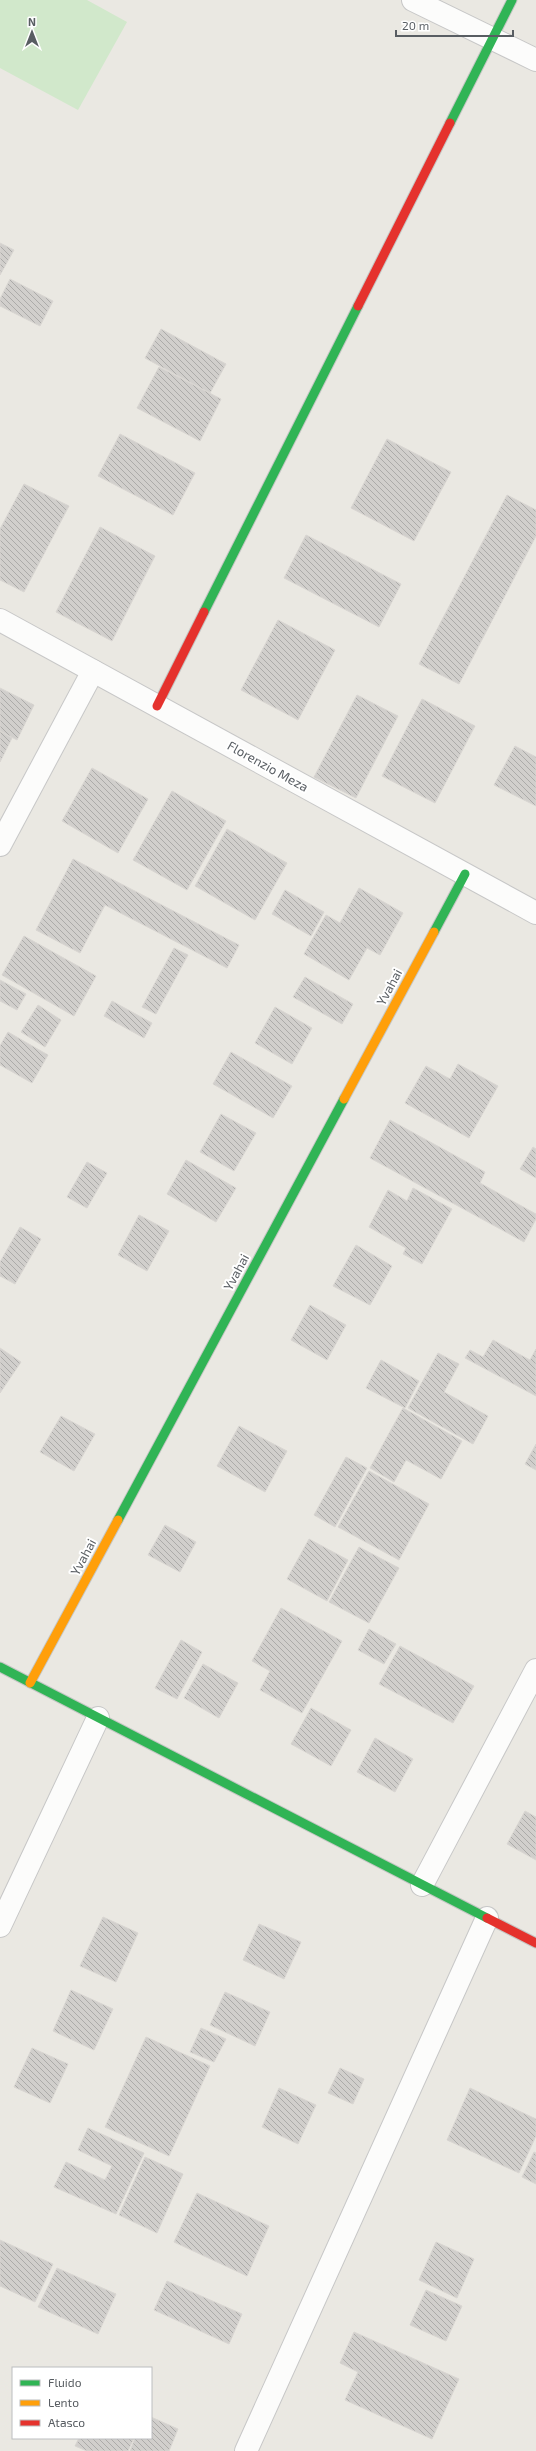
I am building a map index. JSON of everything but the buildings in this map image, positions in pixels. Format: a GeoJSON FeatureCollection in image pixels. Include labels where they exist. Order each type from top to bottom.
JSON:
{"type":"FeatureCollection","features":[{"type":"Feature","properties":{"kind":"street"},"geometry":{"type":"LineString","coordinates":[[413,0],[536,60]]}},
{"type":"Feature","properties":{"kind":"street"},"geometry":{"type":"LineString","coordinates":[[157,706],[491,38],[512,0]]}},
{"type":"Feature","properties":{"kind":"street","name":"Florenzio Meza"},"geometry":{"type":"LineString","coordinates":[[0,620],[536,913]]}},
{"type":"Feature","properties":{"kind":"street"},"geometry":{"type":"LineString","coordinates":[[0,845],[93,671]]}},
{"type":"Feature","properties":{"kind":"street","name":"Yvahai"},"geometry":{"type":"LineString","coordinates":[[30,1682],[465,874]]}},
{"type":"Feature","properties":{"kind":"street"},"geometry":{"type":"LineString","coordinates":[[0,1667],[536,1943]]}},
{"type":"Feature","properties":{"kind":"street"},"geometry":{"type":"LineString","coordinates":[[422,1884],[536,1670]]}},
{"type":"Feature","properties":{"kind":"street"},"geometry":{"type":"LineString","coordinates":[[0,1926],[98,1718]]}},
{"type":"Feature","properties":{"kind":"street"},"geometry":{"type":"LineString","coordinates":[[246,2451],[487,1918]]}},
{"type":"Feature","properties":{"kind":"green space"},"geometry":{"type":"Polygon","coordinates":[[[0,0],[87,0],[127,22],[78,110],[0,68],[0,0]]]}},
{"type":"Feature","properties":{"kind":"traffic: fast"},"geometry":{"type":"LineString","coordinates":[[450,123],[512,0]]}},
{"type":"Feature","properties":{"kind":"traffic: fast"},"geometry":{"type":"LineString","coordinates":[[204,612],[358,306]]}},
{"type":"Feature","properties":{"kind":"traffic: fast"},"geometry":{"type":"LineString","coordinates":[[434,932],[465,874]]}},
{"type":"Feature","properties":{"kind":"traffic: fast"},"geometry":{"type":"LineString","coordinates":[[118,1520],[344,1099]]}},
{"type":"Feature","properties":{"kind":"traffic: fast"},"geometry":{"type":"LineString","coordinates":[[0,1667],[487,1918]]}},
{"type":"Feature","properties":{"kind":"traffic: slow"},"geometry":{"type":"LineString","coordinates":[[344,1099],[434,932]]}},
{"type":"Feature","properties":{"kind":"traffic: slow"},"geometry":{"type":"LineString","coordinates":[[30,1683],[118,1520]]}},
{"type":"Feature","properties":{"kind":"traffic: jam"},"geometry":{"type":"LineString","coordinates":[[358,306],[450,123]]}},
{"type":"Feature","properties":{"kind":"traffic: jam"},"geometry":{"type":"LineString","coordinates":[[157,706],[204,612]]}},
{"type":"Feature","properties":{"kind":"traffic: jam"},"geometry":{"type":"LineString","coordinates":[[487,1918],[536,1943]]}}]}
